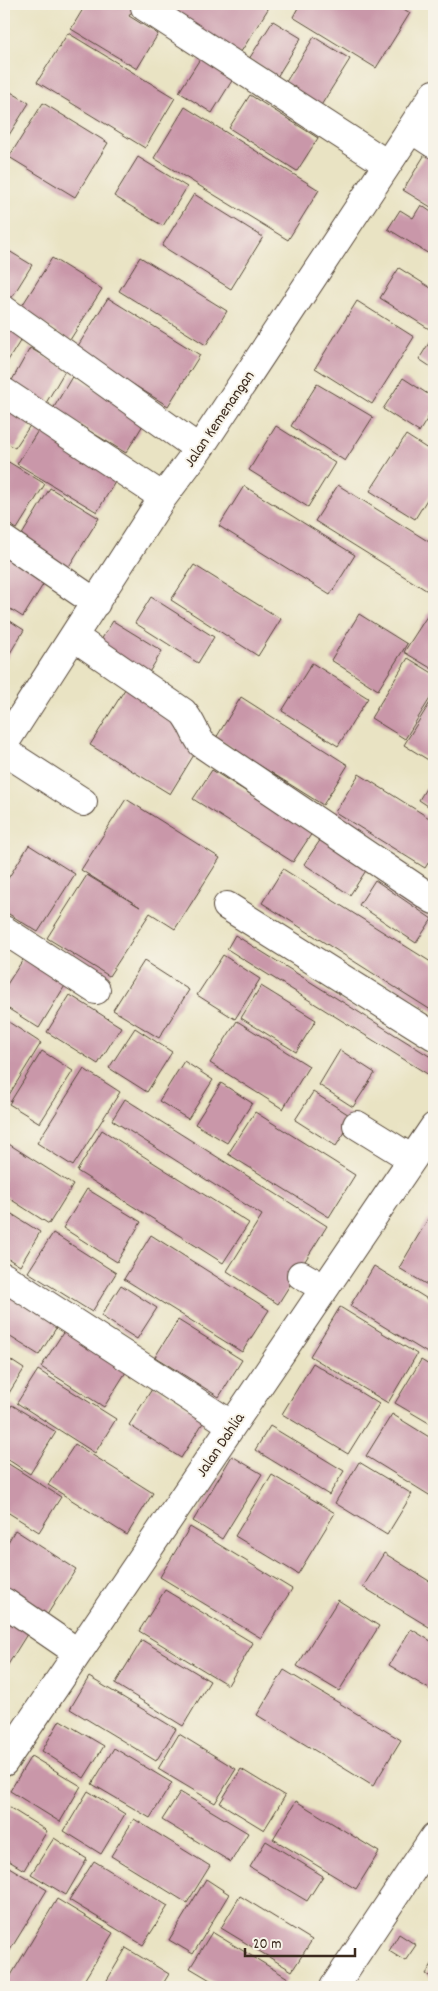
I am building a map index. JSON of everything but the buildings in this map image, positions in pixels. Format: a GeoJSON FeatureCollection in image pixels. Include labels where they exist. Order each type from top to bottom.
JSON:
{"type":"FeatureCollection","features":[{"type":"Feature","properties":{"kind":"street"},"geometry":{"type":"LineString","coordinates":[[145,7],[388,164]]}},
{"type":"Feature","properties":{"kind":"street","name":"Jalan Kemenangan"},"geometry":{"type":"LineString","coordinates":[[4,744],[163,497],[199,449],[434,94]]}},
{"type":"Feature","properties":{"kind":"street"},"geometry":{"type":"LineString","coordinates":[[411,129],[434,144]]}},
{"type":"Feature","properties":{"kind":"street"},"geometry":{"type":"LineString","coordinates":[[4,310],[199,449]]}},
{"type":"Feature","properties":{"kind":"street"},"geometry":{"type":"LineString","coordinates":[[4,392],[163,497]]}},
{"type":"Feature","properties":{"kind":"street"},"geometry":{"type":"LineString","coordinates":[[4,540],[96,603]]}},
{"type":"Feature","properties":{"kind":"street"},"geometry":{"type":"LineString","coordinates":[[74,637],[183,712],[191,721],[195,734],[202,744],[434,900]]}},
{"type":"Feature","properties":{"kind":"street"},"geometry":{"type":"LineString","coordinates":[[4,751],[83,802]]}},
{"type":"Feature","properties":{"kind":"street"},"geometry":{"type":"LineString","coordinates":[[226,906],[434,1036]]}},
{"type":"Feature","properties":{"kind":"street"},"geometry":{"type":"LineString","coordinates":[[4,930],[96,990]]}},
{"type":"Feature","properties":{"kind":"street"},"geometry":{"type":"LineString","coordinates":[[357,1125],[412,1160]]}},
{"type":"Feature","properties":{"kind":"street","name":"Jalan Dahlia"},"geometry":{"type":"LineString","coordinates":[[4,1762],[434,1127]]}},
{"type":"Feature","properties":{"kind":"street"},"geometry":{"type":"LineString","coordinates":[[301,1275],[324,1288]]}},
{"type":"Feature","properties":{"kind":"street"},"geometry":{"type":"LineString","coordinates":[[4,1277],[232,1425]]}},
{"type":"Feature","properties":{"kind":"street"},"geometry":{"type":"LineString","coordinates":[[4,1602],[77,1652]]}},
{"type":"Feature","properties":{"kind":"street"},"geometry":{"type":"LineString","coordinates":[[334,1987],[434,1837]]}}]}
